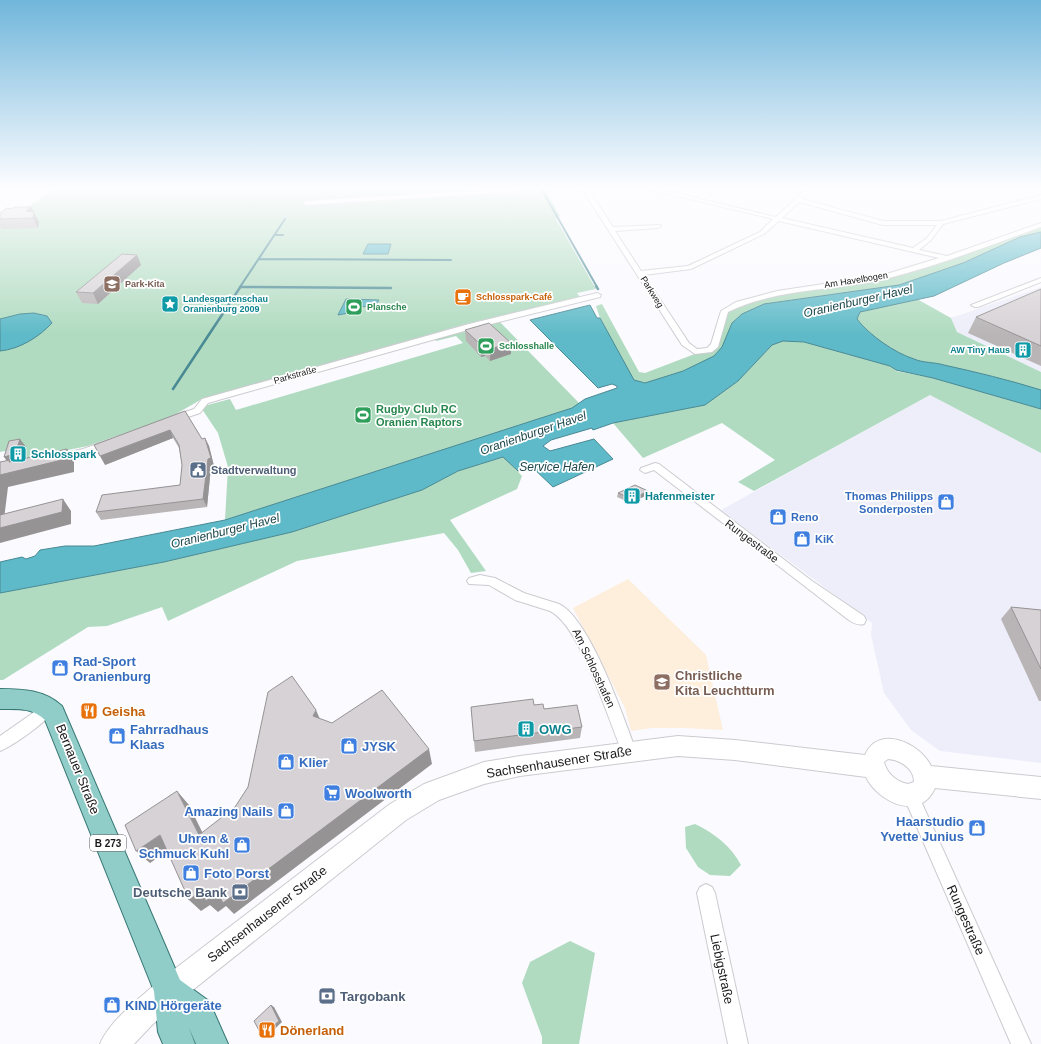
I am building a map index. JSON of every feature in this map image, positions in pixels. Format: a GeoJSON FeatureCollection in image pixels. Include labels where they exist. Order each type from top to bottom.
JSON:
{"type":"FeatureCollection","features":[{"type":"Feature","properties":{"kind":"main road"},"geometry":{"type":"LineString","coordinates":[[0,698],[31,700],[41,702],[49,707]]}},
{"type":"Feature","properties":{"kind":"main road","name":"Bernauer Straße"},"geometry":{"type":"LineString","coordinates":[[49,707],[54,712],[169,991],[174,1032],[179,1044]]}},
{"type":"Feature","properties":{"kind":"main road","name":"Sachsenhausener Straße"},"geometry":{"type":"LineString","coordinates":[[114,1044],[143,1014],[169,991],[398,812],[432,792],[468,778],[520,766],[678,746],[735,750],[874,767]]}},
{"type":"Feature","properties":{"kind":"main road"},"geometry":{"type":"LineString","coordinates":[[890,749],[897,750],[908,755],[918,763],[924,776],[925,783],[918,793],[904,795],[888,787],[876,774],[874,757],[880,751],[890,749]]}},
{"type":"Feature","properties":{"kind":"main road"},"geometry":{"type":"LineString","coordinates":[[924,776],[1041,788]]}},
{"type":"Feature","properties":{"kind":"main road"},"geometry":{"type":"LineString","coordinates":[[169,991],[198,1012],[212,1044]]}},
{"type":"Feature","properties":{"kind":"street","name":"Parkweg"},"geometry":{"type":"LineString","coordinates":[[617,238],[686,345],[695,352]]}},
{"type":"Feature","properties":{"kind":"street"},"geometry":{"type":"LineString","coordinates":[[641,273],[679,270],[697,265],[752,238]]}},
{"type":"Feature","properties":{"kind":"street"},"geometry":{"type":"LineString","coordinates":[[862,238],[948,258]]}},
{"type":"Feature","properties":{"kind":"street"},"geometry":{"type":"LineString","coordinates":[[915,250],[930,238]]}},
{"type":"Feature","properties":{"kind":"street","name":"Am Havelbogen"},"geometry":{"type":"LineString","coordinates":[[695,352],[709,350],[715,345],[726,311],[739,304],[777,293],[884,277],[948,258],[1005,238]]}},
{"type":"Feature","properties":{"kind":"street"},"geometry":{"type":"LineString","coordinates":[[975,305],[1041,280]]}},
{"type":"Feature","properties":{"kind":"street","name":"Parkstraße"},"geometry":{"type":"LineString","coordinates":[[167,422],[197,410],[205,401],[472,326],[597,296]]}},
{"type":"Feature","properties":{"kind":"street"},"geometry":{"type":"LineString","coordinates":[[44,461],[85,452],[114,441]]}},
{"type":"Feature","properties":{"kind":"street","name":"Rungestraße"},"geometry":{"type":"LineString","coordinates":[[646,470],[655,466],[808,584],[840,608],[860,620]]}},
{"type":"Feature","properties":{"kind":"street","name":"Am Schlosshafen"},"geometry":{"type":"LineString","coordinates":[[473,580],[492,580],[517,596],[560,610],[569,619],[589,656],[615,713],[629,751]]}},
{"type":"Feature","properties":{"kind":"street"},"geometry":{"type":"LineString","coordinates":[[0,744],[35,720],[49,707]]}},
{"type":"Feature","properties":{"kind":"street","name":"Rungestraße"},"geometry":{"type":"LineString","coordinates":[[911,795],[1021,1044]]}},
{"type":"Feature","properties":{"kind":"street","name":"Liebigstraße"},"geometry":{"type":"LineString","coordinates":[[706,893],[738,1044]]}},
{"type":"Feature","properties":{"kind":"shaded area"},"geometry":{"type":"Polygon","coordinates":[[[1041,287],[1041,372],[957,332],[951,318],[1041,287]]]}},
{"type":"Feature","properties":{"kind":"shaded area"},"geometry":{"type":"Polygon","coordinates":[[[930,395],[1041,453],[1041,763],[940,751],[911,730],[884,693],[871,635],[872,623],[721,510],[930,395]]]}},
{"type":"Feature","properties":{"kind":"shaded area","name":"Christliche Kita Leuchtturm"},"geometry":{"type":"Polygon","coordinates":[[[628,579],[706,655],[723,730],[652,728],[631,731],[625,708],[573,608],[628,579]]]}},
{"type":"Feature","properties":{"kind":"green space"},"geometry":{"type":"Polygon","coordinates":[[[0,238],[567,238],[596,289],[577,293],[580,297],[466,324],[202,399],[169,418],[88,446],[22,459],[15,449],[0,452],[0,351],[6,350],[20,314],[0,319],[0,238]],[[346,299],[339,315],[349,313],[357,307],[375,306],[346,299]]]}},
{"type":"Feature","properties":{"kind":"green space"},"geometry":{"type":"Polygon","coordinates":[[[1003,238],[1018,238],[963,263],[899,285],[764,304],[742,314],[732,323],[722,347],[714,356],[683,371],[645,383],[634,381],[600,318],[596,306],[602,304],[639,372],[645,373],[709,350],[725,311],[777,293],[884,277],[1003,238]]]}},
{"type":"Feature","properties":{"kind":"green space"},"geometry":{"type":"Polygon","coordinates":[[[917,299],[951,318],[957,332],[1041,372],[1041,390],[992,376],[921,361],[906,356],[883,343],[857,319],[860,312],[917,299]]]}},
{"type":"Feature","properties":{"kind":"green space"},"geometry":{"type":"Polygon","coordinates":[[[499,321],[580,404],[573,408],[225,520],[228,467],[218,433],[202,409],[204,406],[230,399],[236,410],[463,343],[456,336],[436,341],[434,338],[499,321]]]}},
{"type":"Feature","properties":{"kind":"green space"},"geometry":{"type":"Polygon","coordinates":[[[783,341],[804,342],[890,366],[896,371],[933,378],[1041,409],[1041,453],[930,395],[754,491],[738,482],[775,460],[722,423],[643,458],[613,423],[705,405],[738,381],[772,345],[783,341]]]}},
{"type":"Feature","properties":{"kind":"green space"},"geometry":{"type":"Polygon","coordinates":[[[504,457],[522,476],[517,489],[450,520],[486,571],[471,573],[458,550],[444,533],[297,561],[168,621],[162,607],[107,626],[88,627],[3,680],[0,680],[0,593],[164,562],[292,532],[422,490],[458,471],[504,457]]]}},
{"type":"Feature","properties":{"kind":"green space"},"geometry":{"type":"Polygon","coordinates":[[[695,824],[721,841],[737,858],[741,865],[730,876],[710,875],[698,867],[686,848],[685,827],[695,824]]]}},
{"type":"Feature","properties":{"kind":"green space"},"geometry":{"type":"Polygon","coordinates":[[[570,941],[595,953],[579,1044],[542,1044],[542,1037],[522,983],[530,962],[570,941]]]}},
{"type":"Feature","properties":{"kind":"water"},"geometry":{"type":"Polygon","coordinates":[[[1018,238],[1041,238],[1041,248],[1004,263],[934,296],[860,312],[857,319],[875,337],[891,348],[917,360],[992,376],[1041,390],[1041,409],[933,378],[896,370],[890,366],[804,342],[783,341],[772,345],[738,381],[705,405],[613,423],[593,430],[592,428],[551,440],[543,446],[550,451],[594,439],[613,459],[553,487],[531,466],[518,471],[503,457],[458,471],[422,490],[292,532],[164,562],[0,593],[0,562],[22,557],[26,559],[35,556],[40,550],[65,546],[94,546],[225,520],[572,408],[585,399],[617,388],[617,386],[612,384],[598,388],[530,320],[590,305],[597,318],[600,318],[634,380],[645,383],[683,371],[714,356],[722,347],[732,323],[742,314],[764,304],[899,285],[963,263],[1018,238]]]}},
{"type":"Feature","properties":{"kind":"water"},"geometry":{"type":"Polygon","coordinates":[[[368,244],[391,244],[388,254],[363,254],[368,244]]]}},
{"type":"Feature","properties":{"kind":"water","name":"Plansche"},"geometry":{"type":"Polygon","coordinates":[[[346,299],[379,300],[375,306],[357,307],[349,313],[338,315],[346,299]]]}},
{"type":"Feature","properties":{"kind":"water"},"geometry":{"type":"Polygon","coordinates":[[[34,313],[47,316],[52,323],[29,342],[15,348],[0,351],[0,319],[20,314],[34,313]]]}},
{"type":"Feature","properties":{"kind":"building"},"geometry":{"type":"Polygon","coordinates":[[[122,254],[137,255],[93,293],[76,292],[122,254]]]}},
{"type":"Feature","properties":{"kind":"building"},"geometry":{"type":"Polygon","coordinates":[[[1041,289],[1041,346],[976,317],[1041,289]]]}},
{"type":"Feature","properties":{"kind":"building"},"geometry":{"type":"Polygon","coordinates":[[[489,323],[511,343],[490,349],[484,344],[481,345],[465,330],[489,323]]]}},
{"type":"Feature","properties":{"kind":"building"},"geometry":{"type":"Polygon","coordinates":[[[185,411],[202,439],[205,438],[211,458],[208,459],[203,499],[96,512],[102,495],[180,485],[182,465],[179,445],[170,430],[100,456],[94,445],[185,411]]]}},
{"type":"Feature","properties":{"kind":"building"},"geometry":{"type":"Polygon","coordinates":[[[20,439],[15,454],[4,457],[9,441],[20,439]]]}},
{"type":"Feature","properties":{"kind":"building"},"geometry":{"type":"Polygon","coordinates":[[[67,449],[66,459],[0,475],[0,462],[10,460],[9,462],[67,449]]]}},
{"type":"Feature","properties":{"kind":"building"},"geometry":{"type":"Polygon","coordinates":[[[635,485],[648,491],[632,499],[618,493],[635,485]]]}},
{"type":"Feature","properties":{"kind":"building"},"geometry":{"type":"Polygon","coordinates":[[[63,499],[62,512],[0,528],[0,515],[63,499]]]}},
{"type":"Feature","properties":{"kind":"building"},"geometry":{"type":"Polygon","coordinates":[[[1011,607],[1041,610],[1041,669],[1011,607]]]}},
{"type":"Feature","properties":{"kind":"building"},"geometry":{"type":"Polygon","coordinates":[[[292,676],[316,710],[313,716],[332,723],[382,690],[429,749],[223,903],[217,892],[206,901],[201,891],[189,900],[160,835],[136,851],[125,825],[177,791],[199,835],[235,807],[248,787],[268,692],[292,676]]]}},
{"type":"Feature","properties":{"kind":"building","name":"OWG"},"geometry":{"type":"Polygon","coordinates":[[[533,699],[534,705],[543,704],[544,709],[577,705],[582,727],[474,741],[471,707],[533,699]]]}},
{"type":"Feature","properties":{"kind":"building","name":"Dönerland"},"geometry":{"type":"Polygon","coordinates":[[[271,1005],[279,1021],[262,1036],[254,1021],[271,1005]]]}},
{"type":"Feature","properties":{"kind":"waterway"},"geometry":{"type":"LineString","coordinates":[[240,287],[273,238]]}},
{"type":"Feature","properties":{"kind":"waterway"},"geometry":{"type":"LineString","coordinates":[[569,238],[597,287]]}},
{"type":"Feature","properties":{"kind":"waterway"},"geometry":{"type":"LineString","coordinates":[[259,259],[451,260]]}},
{"type":"Feature","properties":{"kind":"waterway"},"geometry":{"type":"LineString","coordinates":[[173,389],[240,287]]}},
{"type":"Feature","properties":{"kind":"waterway"},"geometry":{"type":"LineString","coordinates":[[240,287],[391,288]]}},
{"type":"Feature","properties":{"kind":"place","name":"Park-Kita"},"geometry":{"type":"Point","coordinates":[112,284]}},
{"type":"Feature","properties":{"kind":"place","name":"Schlosspark-Café"},"geometry":{"type":"Point","coordinates":[463,297]}},
{"type":"Feature","properties":{"kind":"place","name":"Landesgartenschau Oranienburg 2009"},"geometry":{"type":"Point","coordinates":[170,304]}},
{"type":"Feature","properties":{"kind":"place","name":"Plansche"},"geometry":{"type":"Point","coordinates":[354,307]}},
{"type":"Feature","properties":{"kind":"place","name":"Schlosshalle"},"geometry":{"type":"Point","coordinates":[486,346]}},
{"type":"Feature","properties":{"kind":"place","name":"AW Tiny Haus"},"geometry":{"type":"Point","coordinates":[1023,350]}},
{"type":"Feature","properties":{"kind":"place","name":"Rugby Club RC Oranien Raptors"},"geometry":{"type":"Point","coordinates":[363,415]}},
{"type":"Feature","properties":{"kind":"place","name":"Schlosspark"},"geometry":{"type":"Point","coordinates":[18,454]}},
{"type":"Feature","properties":{"kind":"place","name":"Stadtverwaltung"},"geometry":{"type":"Point","coordinates":[198,470]}},
{"type":"Feature","properties":{"kind":"place","name":"Hafenmeister"},"geometry":{"type":"Point","coordinates":[632,496]}},
{"type":"Feature","properties":{"kind":"place","name":"Thomas Philipps Sonderposten"},"geometry":{"type":"Point","coordinates":[946,502]}},
{"type":"Feature","properties":{"kind":"place","name":"Reno"},"geometry":{"type":"Point","coordinates":[778,517]}},
{"type":"Feature","properties":{"kind":"place","name":"KiK"},"geometry":{"type":"Point","coordinates":[802,539]}},
{"type":"Feature","properties":{"kind":"place","name":"Rad-Sport Oranienburg"},"geometry":{"type":"Point","coordinates":[60,668]}},
{"type":"Feature","properties":{"kind":"place","name":"Christliche Kita Leuchtturm"},"geometry":{"type":"Point","coordinates":[662,682]}},
{"type":"Feature","properties":{"kind":"place","name":"Geisha"},"geometry":{"type":"Point","coordinates":[89,711]}},
{"type":"Feature","properties":{"kind":"place","name":"OWG"},"geometry":{"type":"Point","coordinates":[526,729]}},
{"type":"Feature","properties":{"kind":"place","name":"Fahrradhaus Klaas"},"geometry":{"type":"Point","coordinates":[117,736]}},
{"type":"Feature","properties":{"kind":"place","name":"JYSK"},"geometry":{"type":"Point","coordinates":[349,746]}},
{"type":"Feature","properties":{"kind":"place","name":"Klier"},"geometry":{"type":"Point","coordinates":[286,762]}},
{"type":"Feature","properties":{"kind":"place","name":"Woolworth"},"geometry":{"type":"Point","coordinates":[332,793]}},
{"type":"Feature","properties":{"kind":"place","name":"Amazing Nails"},"geometry":{"type":"Point","coordinates":[286,811]}},
{"type":"Feature","properties":{"kind":"place","name":"Haarstudio Yvette Junius"},"geometry":{"type":"Point","coordinates":[977,828]}},
{"type":"Feature","properties":{"kind":"place","name":"Uhren & Schmuck Kuhl"},"geometry":{"type":"Point","coordinates":[242,845]}},
{"type":"Feature","properties":{"kind":"place","name":"Foto Porst"},"geometry":{"type":"Point","coordinates":[191,873]}},
{"type":"Feature","properties":{"kind":"place","name":"Deutsche Bank"},"geometry":{"type":"Point","coordinates":[240,892]}},
{"type":"Feature","properties":{"kind":"place","name":"Targobank"},"geometry":{"type":"Point","coordinates":[327,996]}},
{"type":"Feature","properties":{"kind":"place","name":"KIND Hörgeräte"},"geometry":{"type":"Point","coordinates":[112,1005]}},
{"type":"Feature","properties":{"kind":"place","name":"Dönerland"},"geometry":{"type":"Point","coordinates":[267,1030]}},
{"type":"Feature","properties":{"kind":"water label","name":"Oranienburger Havel"},"geometry":{"type":"Point","coordinates":[858,301]}},
{"type":"Feature","properties":{"kind":"water label","name":"Oranienburger Havel"},"geometry":{"type":"Point","coordinates":[533,433]}},
{"type":"Feature","properties":{"kind":"water label","name":"Service Hafen"},"geometry":{"type":"Point","coordinates":[557,467]}},
{"type":"Feature","properties":{"kind":"water label","name":"Oranienburger Havel"},"geometry":{"type":"Point","coordinates":[225,531]}}]}
